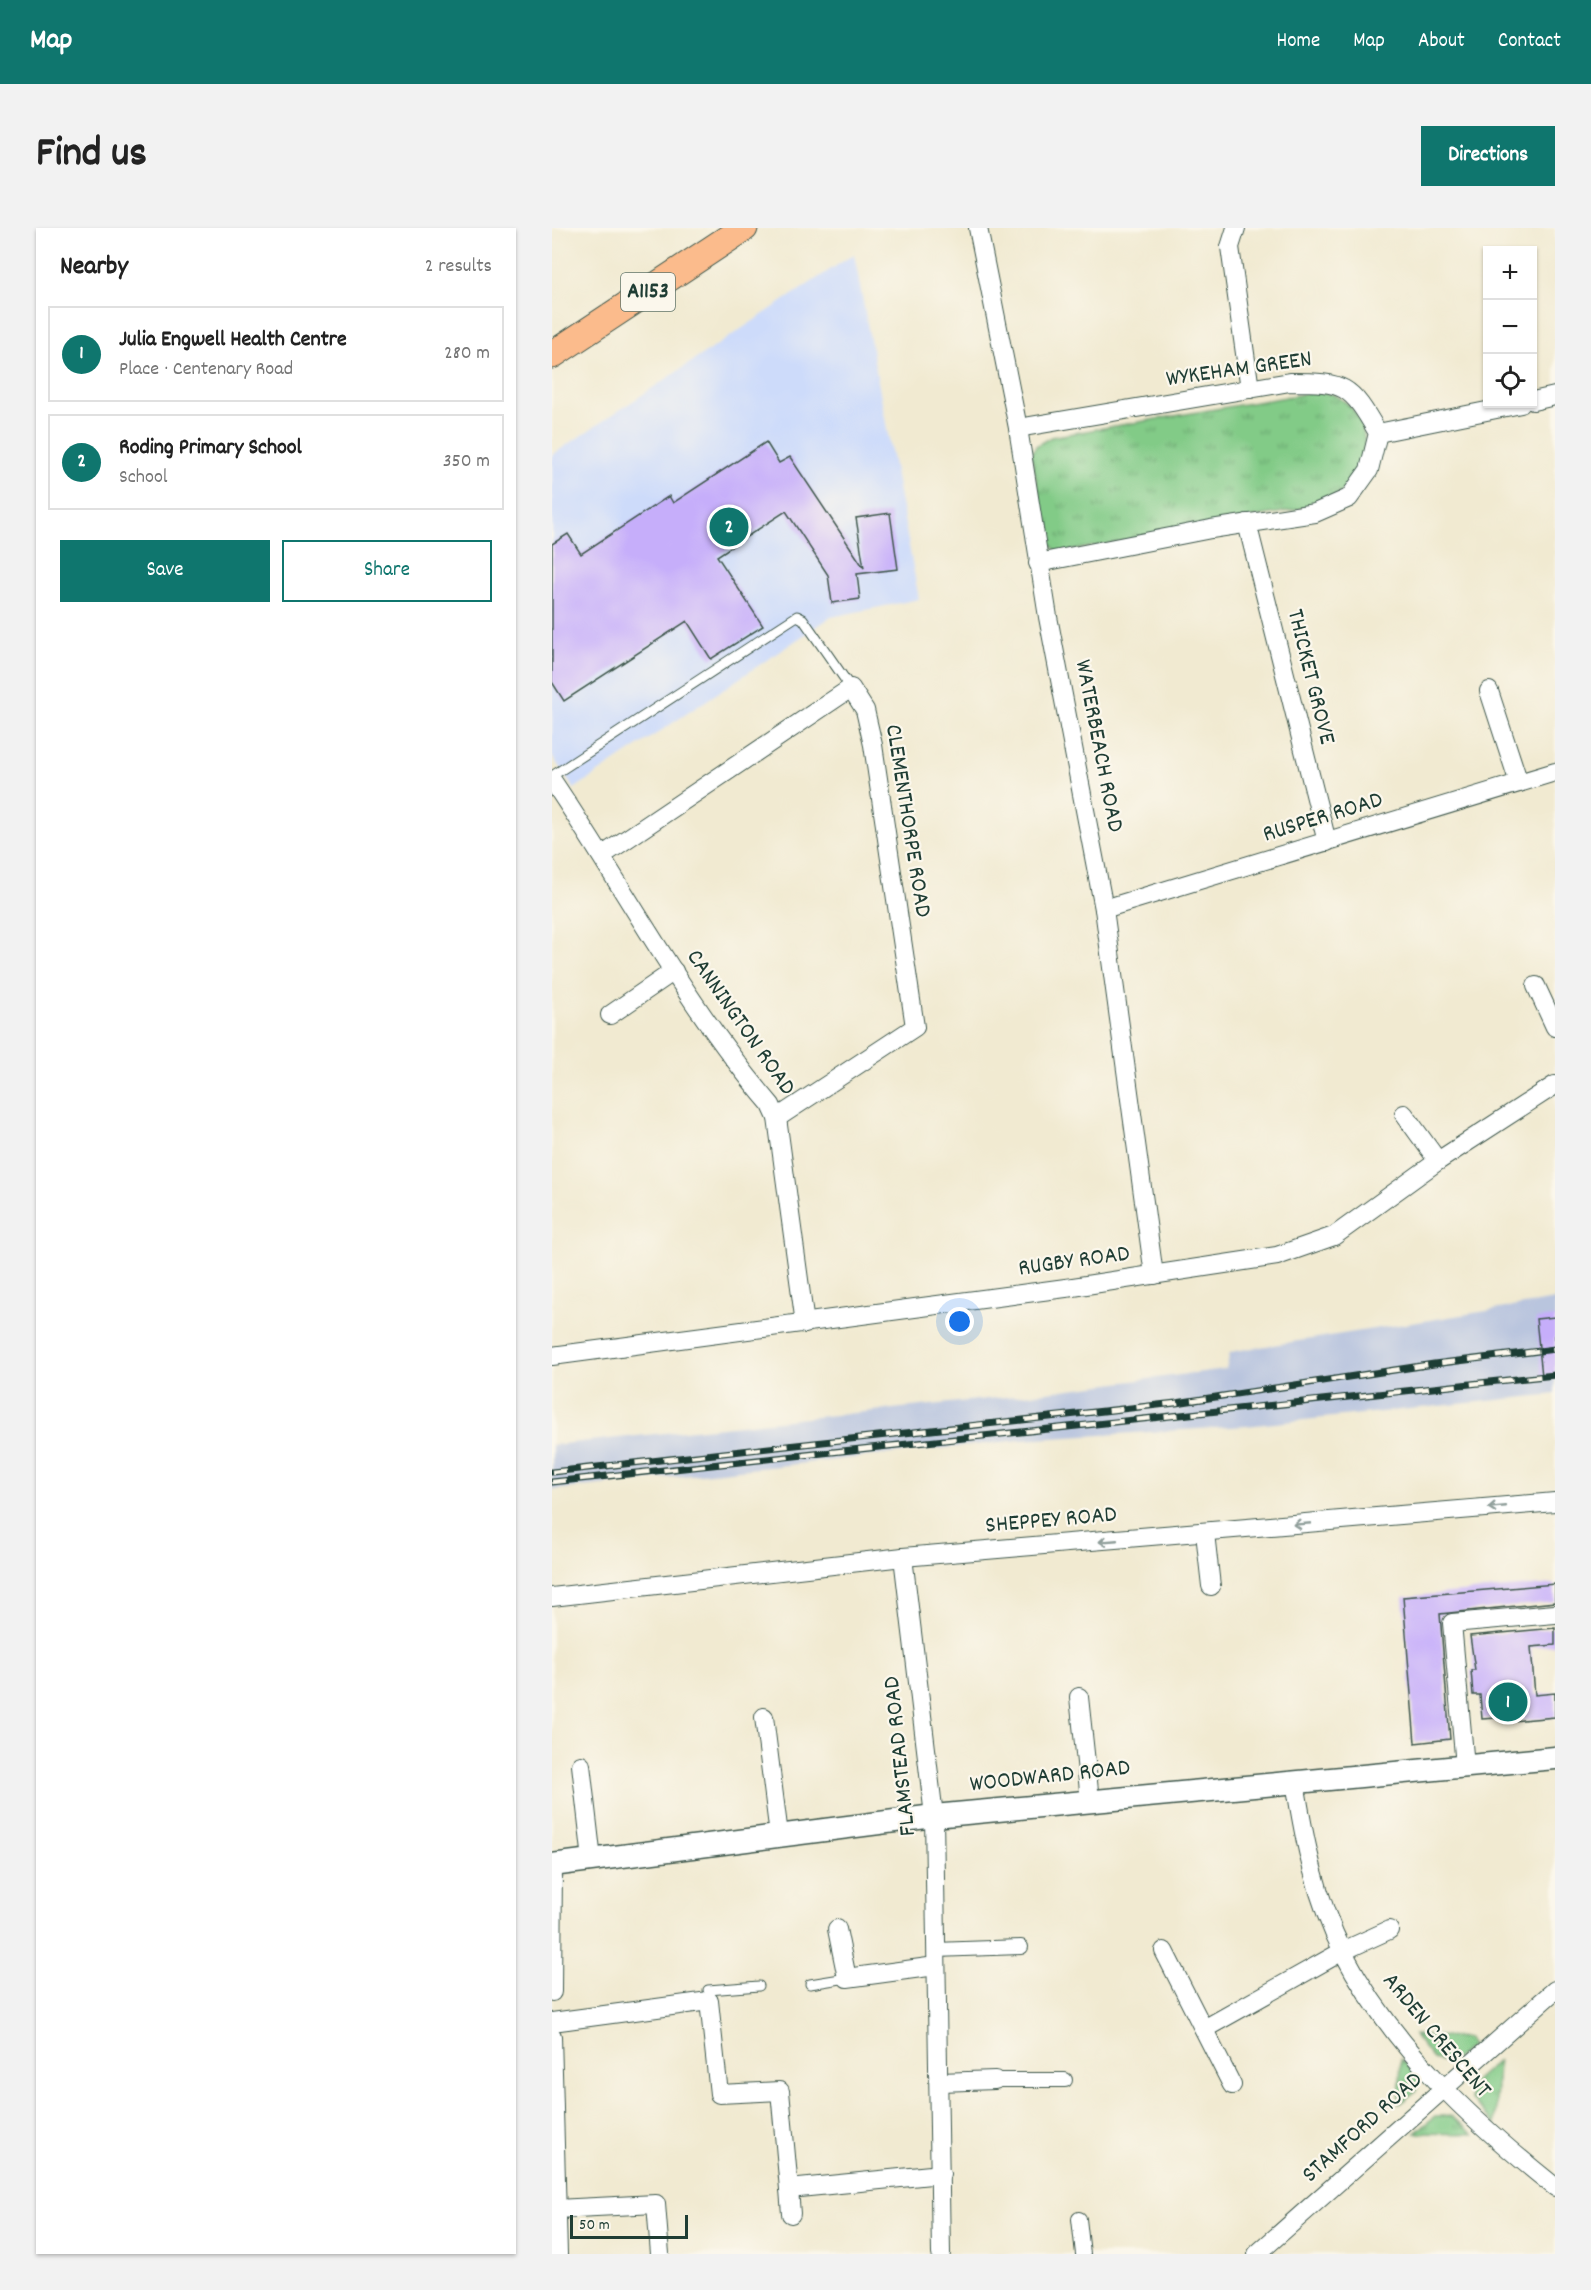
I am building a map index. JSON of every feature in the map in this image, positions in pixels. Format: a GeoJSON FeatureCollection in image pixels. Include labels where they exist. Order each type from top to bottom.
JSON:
{"type":"FeatureCollection","features":[{"type":"Feature","properties":{"kind":"main road","name":"A1153"},"geometry":{"type":"LineString","coordinates":[[552,355],[744,228]]}},
{"type":"Feature","properties":{"kind":"street","name":"WATERBEACH ROAD"},"geometry":{"type":"LineString","coordinates":[[978,228],[1018,428],[1038,563],[1104,909],[1155,1275]]}},
{"type":"Feature","properties":{"kind":"street"},"geometry":{"type":"LineString","coordinates":[[1236,228],[1230,247],[1250,389]]}},
{"type":"Feature","properties":{"kind":"street","name":"WYKEHAM GREEN"},"geometry":{"type":"LineString","coordinates":[[1018,428],[1290,382],[1332,382],[1359,400],[1377,433]]}},
{"type":"Feature","properties":{"kind":"street"},"geometry":{"type":"LineString","coordinates":[[1537,400],[1555,396]]}},
{"type":"Feature","properties":{"kind":"street"},"geometry":{"type":"LineString","coordinates":[[1038,563],[1247,523],[1315,513],[1349,498],[1369,470],[1377,433],[1501,408]]}},
{"type":"Feature","properties":{"kind":"street","name":"THICKET GROVE"},"geometry":{"type":"LineString","coordinates":[[1247,523],[1327,842]]}},
{"type":"Feature","properties":{"kind":"street"},"geometry":{"type":"LineString","coordinates":[[603,855],[851,688]]}},
{"type":"Feature","properties":{"kind":"street","name":"CLEMENTHORPE ROAD"},"geometry":{"type":"LineString","coordinates":[[777,1118],[915,1026],[873,745],[865,710],[851,688]]}},
{"type":"Feature","properties":{"kind":"street"},"geometry":{"type":"LineString","coordinates":[[1489,691],[1519,783]]}},
{"type":"Feature","properties":{"kind":"street","name":"RUSPER ROAD"},"geometry":{"type":"LineString","coordinates":[[1104,909],[1555,772]]}},
{"type":"Feature","properties":{"kind":"street","name":"CANNINGTON ROAD"},"geometry":{"type":"LineString","coordinates":[[552,778],[603,855],[674,971],[771,1105],[777,1118],[805,1324]]}},
{"type":"Feature","properties":{"kind":"street"},"geometry":{"type":"LineString","coordinates":[[610,1015],[674,971]]}},
{"type":"Feature","properties":{"kind":"street"},"geometry":{"type":"LineString","coordinates":[[1536,986],[1555,1027]]}},
{"type":"Feature","properties":{"kind":"street","name":"RUGBY ROAD"},"geometry":{"type":"LineString","coordinates":[[552,1356],[805,1324],[1277,1257],[1335,1236],[1438,1161],[1555,1085]]}},
{"type":"Feature","properties":{"kind":"street"},"geometry":{"type":"LineString","coordinates":[[1404,1114],[1438,1161]]}},
{"type":"Feature","properties":{"kind":"street","name":"SHEPPEY ROAD"},"geometry":{"type":"LineString","coordinates":[[552,1597],[903,1557],[1555,1502]]}},
{"type":"Feature","properties":{"kind":"street"},"geometry":{"type":"LineString","coordinates":[[1205,1533],[1211,1586]]}},
{"type":"Feature","properties":{"kind":"street","name":"FLAMSTEAD ROAD"},"geometry":{"type":"LineString","coordinates":[[903,1557],[934,1816],[941,2254]]}},
{"type":"Feature","properties":{"kind":"street"},"geometry":{"type":"LineString","coordinates":[[1465,1766],[1452,1623],[1555,1614]]}},
{"type":"Feature","properties":{"kind":"street"},"geometry":{"type":"LineString","coordinates":[[1080,1697],[1090,1800]]}},
{"type":"Feature","properties":{"kind":"street"},"geometry":{"type":"LineString","coordinates":[[765,1717],[779,1835]]}},
{"type":"Feature","properties":{"kind":"street","name":"WOODWARD ROAD"},"geometry":{"type":"LineString","coordinates":[[552,1865],[934,1816],[1555,1758]]}},
{"type":"Feature","properties":{"kind":"street"},"geometry":{"type":"LineString","coordinates":[[581,1765],[592,1860]]}},
{"type":"Feature","properties":{"kind":"street","name":"ARDEN CRESCENT"},"geometry":{"type":"LineString","coordinates":[[1295,1781],[1312,1870],[1343,1952],[1386,2020],[1479,2125],[1555,2187]]}},
{"type":"Feature","properties":{"kind":"street"},"geometry":{"type":"LineString","coordinates":[[552,1865],[552,1992]]}},
{"type":"Feature","properties":{"kind":"street"},"geometry":{"type":"LineString","coordinates":[[837,1929],[847,1978],[935,1958],[1022,1947]]}},
{"type":"Feature","properties":{"kind":"street"},"geometry":{"type":"LineString","coordinates":[[1204,2029],[1343,1952],[1389,1930]]}},
{"type":"Feature","properties":{"kind":"street"},"geometry":{"type":"LineString","coordinates":[[1164,1951],[1232,2085]]}},
{"type":"Feature","properties":{"kind":"street","name":"STAMFORD ROAD"},"geometry":{"type":"LineString","coordinates":[[1257,2254],[1555,1990]]}},
{"type":"Feature","properties":{"kind":"street"},"geometry":{"type":"LineString","coordinates":[[552,2022],[708,1992],[719,2094],[780,2091],[791,2214]]}},
{"type":"Feature","properties":{"kind":"street"},"geometry":{"type":"LineString","coordinates":[[552,2036],[553,2142],[558,2254]]}},
{"type":"Feature","properties":{"kind":"street"},"geometry":{"type":"LineString","coordinates":[[940,2082],[1065,2080]]}},
{"type":"Feature","properties":{"kind":"street"},"geometry":{"type":"LineString","coordinates":[[789,2189],[941,2174]]}},
{"type":"Feature","properties":{"kind":"street"},"geometry":{"type":"LineString","coordinates":[[556,2210],[656,2204],[660,2254]]}},
{"type":"Feature","properties":{"kind":"street"},"geometry":{"type":"LineString","coordinates":[[1080,2220],[1083,2254]]}},
{"type":"Feature","properties":{"kind":"lane"},"geometry":{"type":"LineString","coordinates":[[552,778],[797,616],[803,619],[851,688]]}},
{"type":"Feature","properties":{"kind":"lane"},"geometry":{"type":"LineString","coordinates":[[810,1984],[847,1978]]}},
{"type":"Feature","properties":{"kind":"lane"},"geometry":{"type":"LineString","coordinates":[[708,1992],[759,1986]]}},
{"type":"Feature","properties":{"kind":"shaded area"},"geometry":{"type":"Polygon","coordinates":[[[854,254],[919,599],[831,617],[574,789],[552,756],[552,455],[854,254]]]}},
{"type":"Feature","properties":{"kind":"shaded area"},"geometry":{"type":"Polygon","coordinates":[[[1555,1300],[1555,1394],[1246,1426],[1020,1440],[552,1490],[552,1445],[1016,1396],[1226,1369],[1230,1353],[1235,1351],[1555,1300]]]}},
{"type":"Feature","properties":{"kind":"green space"},"geometry":{"type":"Polygon","coordinates":[[[1310,393],[1332,394],[1346,403],[1361,424],[1364,437],[1362,462],[1356,475],[1345,489],[1321,505],[1058,553],[1048,541],[1031,453],[1036,446],[1051,437],[1310,393]]]}},
{"type":"Feature","properties":{"kind":"green space"},"geometry":{"type":"Polygon","coordinates":[[[1414,2035],[1468,2038],[1472,2045],[1450,2063],[1433,2059],[1414,2035]]]}},
{"type":"Feature","properties":{"kind":"green space"},"geometry":{"type":"Polygon","coordinates":[[[1401,2059],[1418,2077],[1417,2090],[1399,2104],[1401,2059]]]}},
{"type":"Feature","properties":{"kind":"green space"},"geometry":{"type":"Polygon","coordinates":[[[1498,2061],[1495,2125],[1471,2099],[1471,2084],[1498,2061]]]}},
{"type":"Feature","properties":{"kind":"green space"},"geometry":{"type":"Polygon","coordinates":[[[1435,2116],[1452,2116],[1473,2134],[1415,2133],[1435,2116]]]}},
{"type":"Feature","properties":{"kind":"building"},"geometry":{"type":"Polygon","coordinates":[[[766,442],[779,463],[790,457],[864,568],[856,518],[890,513],[898,569],[857,574],[860,599],[832,603],[828,575],[786,511],[717,556],[763,626],[711,659],[687,621],[564,701],[552,682],[552,544],[568,534],[581,554],[669,496],[673,503],[766,442]]]}},
{"type":"Feature","properties":{"kind":"building"},"geometry":{"type":"Polygon","coordinates":[[[1555,1317],[1555,1374],[1542,1376],[1536,1319],[1555,1317]]]}},
{"type":"Feature","properties":{"kind":"building"},"geometry":{"type":"Polygon","coordinates":[[[1555,1584],[1555,1602],[1440,1614],[1450,1739],[1415,1743],[1403,1597],[1555,1584]]]}},
{"type":"Feature","properties":{"kind":"building"},"geometry":{"type":"Polygon","coordinates":[[[1555,1628],[1555,1645],[1531,1647],[1535,1695],[1555,1693],[1555,1717],[1513,1721],[1512,1717],[1482,1719],[1480,1695],[1473,1695],[1471,1670],[1475,1670],[1470,1636],[1555,1628]]]}},
{"type":"Feature","properties":{"kind":"railway"},"geometry":{"type":"LineString","coordinates":[[552,1472],[1176,1403],[1434,1364],[1555,1349]]}},
{"type":"Feature","properties":{"kind":"railway"},"geometry":{"type":"LineString","coordinates":[[552,1482],[1555,1375]]}},
{"type":"Feature","properties":{"kind":"place","name":"Roding Primary School"},"geometry":{"type":"Point","coordinates":[729,527]}},
{"type":"Feature","properties":{"kind":"place","name":"Julia Engwell Health Centre"},"geometry":{"type":"Point","coordinates":[1508,1702]}}]}
